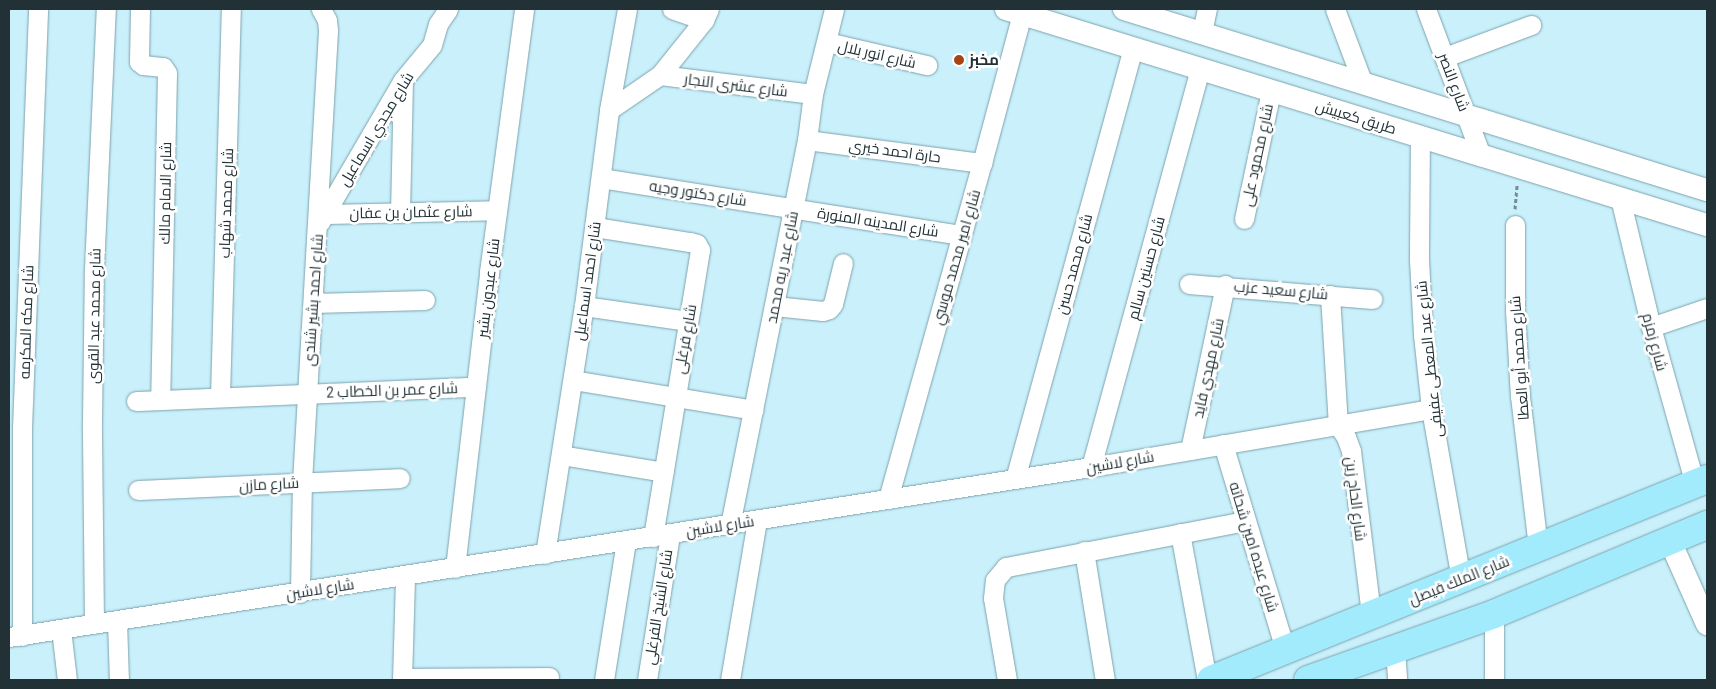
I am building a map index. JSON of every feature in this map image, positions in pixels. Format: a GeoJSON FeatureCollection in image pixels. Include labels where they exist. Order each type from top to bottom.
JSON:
{"type":"FeatureCollection","features":[{"type":"Feature","properties":{"kind":"main road","name":"شارع الملك فيصل"},"geometry":{"type":"LineString","coordinates":[[1211,680],[1701,482]]}},
{"type":"Feature","properties":{"kind":"main road"},"geometry":{"type":"LineString","coordinates":[[1313,679],[1494,614],[1707,525]]}},
{"type":"Feature","properties":{"kind":"street","name":"شارع مكه المكرمه"},"geometry":{"type":"LineString","coordinates":[[15,636],[38,9]]}},
{"type":"Feature","properties":{"kind":"street","name":"شارع محمد عبد القوى"},"geometry":{"type":"LineString","coordinates":[[94,624],[92,422],[94,269],[106,9]]}},
{"type":"Feature","properties":{"kind":"street","name":"شارع الامام مالك"},"geometry":{"type":"LineString","coordinates":[[140,9],[138,62],[143,65],[163,67],[167,73],[160,400]]}},
{"type":"Feature","properties":{"kind":"street","name":"شارع محمد شهاب"},"geometry":{"type":"LineString","coordinates":[[220,397],[231,9]]}},
{"type":"Feature","properties":{"kind":"street","name":"شارع احمد بشير شندى"},"geometry":{"type":"LineString","coordinates":[[300,593],[302,482],[313,303],[322,220],[328,30],[327,20],[320,9]]}},
{"type":"Feature","properties":{"kind":"street","name":"شارع مجدي اسماعيل"},"geometry":{"type":"LineString","coordinates":[[322,220],[403,80],[432,45],[438,24],[448,9]]}},
{"type":"Feature","properties":{"kind":"street","name":"شارع عبدون بشير"},"geometry":{"type":"LineString","coordinates":[[456,568],[476,387],[524,9]]}},
{"type":"Feature","properties":{"kind":"street","name":"شارع احمد اسماعيل"},"geometry":{"type":"LineString","coordinates":[[545,554],[584,306],[609,110],[628,9]]}},
{"type":"Feature","properties":{"kind":"street"},"geometry":{"type":"LineString","coordinates":[[609,110],[660,76],[707,14],[672,9]]}},
{"type":"Feature","properties":{"kind":"street","name":"شارع عبد ريه محمد"},"geometry":{"type":"LineString","coordinates":[[730,524],[794,209],[807,140],[812,94],[834,9]]}},
{"type":"Feature","properties":{"kind":"street"},"geometry":{"type":"LineString","coordinates":[[1124,9],[1362,81],[1467,116],[1707,190]]}},
{"type":"Feature","properties":{"kind":"street"},"geometry":{"type":"LineString","coordinates":[[1202,32],[1207,9]]}},
{"type":"Feature","properties":{"kind":"street"},"geometry":{"type":"LineString","coordinates":[[1335,9],[1362,81]]}},
{"type":"Feature","properties":{"kind":"street","name":"شارع النصر"},"geometry":{"type":"LineString","coordinates":[[1426,9],[1481,155]]}},
{"type":"Feature","properties":{"kind":"street","name":"طريق كعبيش"},"geometry":{"type":"LineString","coordinates":[[1014,11],[1707,225]]}},
{"type":"Feature","properties":{"kind":"street","name":"شارع امير محمد موسي"},"geometry":{"type":"LineString","coordinates":[[888,499],[982,163],[1014,11]]}},
{"type":"Feature","properties":{"kind":"street"},"geometry":{"type":"LineString","coordinates":[[1445,57],[1531,25]]}},
{"type":"Feature","properties":{"kind":"street","name":"شارع انور بلال"},"geometry":{"type":"LineString","coordinates":[[827,42],[928,65]]}},
{"type":"Feature","properties":{"kind":"street","name":"شارع محمد حسن"},"geometry":{"type":"LineString","coordinates":[[1015,479],[1133,48]]}},
{"type":"Feature","properties":{"kind":"street","name":"شارع حسنين سالم"},"geometry":{"type":"LineString","coordinates":[[1091,467],[1200,69]]}},
{"type":"Feature","properties":{"kind":"street","name":"شارع عشرى النجار"},"geometry":{"type":"LineString","coordinates":[[660,76],[812,94]]}},
{"type":"Feature","properties":{"kind":"street"},"geometry":{"type":"LineString","coordinates":[[400,212],[403,80]]}},
{"type":"Feature","properties":{"kind":"street","name":"شارع محمود على"},"geometry":{"type":"LineString","coordinates":[[1244,219],[1271,90]]}},
{"type":"Feature","properties":{"kind":"street","name":"شارع عبد المعطى عفيفى"},"geometry":{"type":"LineString","coordinates":[[1420,136],[1419,260],[1424,335],[1431,409],[1461,579]]}},
{"type":"Feature","properties":{"kind":"street","name":"حارة احمد خيري"},"geometry":{"type":"LineString","coordinates":[[807,140],[982,163]]}},
{"type":"Feature","properties":{"kind":"street","name":"شارع دكتور وجيه"},"geometry":{"type":"LineString","coordinates":[[601,178],[794,209]]}},
{"type":"Feature","properties":{"kind":"street","name":"شارع زمزم"},"geometry":{"type":"LineString","coordinates":[[1620,198],[1651,327],[1701,482]]}},
{"type":"Feature","properties":{"kind":"street","name":"شارع المدينه المنورة"},"geometry":{"type":"LineString","coordinates":[[794,209],[962,235]]}},
{"type":"Feature","properties":{"kind":"street","name":"شارع عثمان بن عفان"},"geometry":{"type":"LineString","coordinates":[[322,220],[400,212],[498,210]]}},
{"type":"Feature","properties":{"kind":"street","name":"شارع محمد أبو العطا"},"geometry":{"type":"LineString","coordinates":[[1515,225],[1515,310],[1520,396],[1538,548]]}},
{"type":"Feature","properties":{"kind":"street","name":"شارع فرغلى"},"geometry":{"type":"LineString","coordinates":[[595,227],[690,242],[700,246],[664,472],[661,535]]}},
{"type":"Feature","properties":{"kind":"street"},"geometry":{"type":"LineString","coordinates":[[774,306],[823,311],[829,309],[833,304],[843,263]]}},
{"type":"Feature","properties":{"kind":"street","name":"شارع سعيد عزب"},"geometry":{"type":"LineString","coordinates":[[1189,284],[1225,285],[1372,299]]}},
{"type":"Feature","properties":{"kind":"street","name":"شارع مهدي فايد"},"geometry":{"type":"LineString","coordinates":[[1190,450],[1225,285]]}},
{"type":"Feature","properties":{"kind":"street","name":"شارع الحاج زين"},"geometry":{"type":"LineString","coordinates":[[1330,295],[1338,425],[1346,437],[1350,450],[1371,615]]}},
{"type":"Feature","properties":{"kind":"street"},"geometry":{"type":"LineString","coordinates":[[313,303],[425,300]]}},
{"type":"Feature","properties":{"kind":"street"},"geometry":{"type":"LineString","coordinates":[[584,306],[688,321]]}},
{"type":"Feature","properties":{"kind":"street"},"geometry":{"type":"LineString","coordinates":[[1651,327],[1707,308]]}},
{"type":"Feature","properties":{"kind":"street"},"geometry":{"type":"LineString","coordinates":[[573,380],[754,410]]}},
{"type":"Feature","properties":{"kind":"street","name":"شارع عمر بن الخطاب 2"},"geometry":{"type":"LineString","coordinates":[[136,401],[476,387]]}},
{"type":"Feature","properties":{"kind":"street","name":"شارع لاشين"},"geometry":{"type":"LineString","coordinates":[[15,636],[300,593],[1091,467],[1431,409]]}},
{"type":"Feature","properties":{"kind":"street","name":"شارع عبده امين شحاته"},"geometry":{"type":"LineString","coordinates":[[1223,444],[1285,650]]}},
{"type":"Feature","properties":{"kind":"street"},"geometry":{"type":"LineString","coordinates":[[561,455],[664,472]]}},
{"type":"Feature","properties":{"kind":"street","name":"شارع مازن"},"geometry":{"type":"LineString","coordinates":[[138,490],[400,478]]}},
{"type":"Feature","properties":{"kind":"street"},"geometry":{"type":"LineString","coordinates":[[730,680],[757,520]]}},
{"type":"Feature","properties":{"kind":"street"},"geometry":{"type":"LineString","coordinates":[[1007,680],[993,598],[995,580],[1006,567],[1246,521]]}},
{"type":"Feature","properties":{"kind":"street"},"geometry":{"type":"LineString","coordinates":[[1180,533],[1207,680]]}},
{"type":"Feature","properties":{"kind":"street","name":"شارع الشيخ الفرغلي"},"geometry":{"type":"LineString","coordinates":[[647,680],[661,535]]}},
{"type":"Feature","properties":{"kind":"street"},"geometry":{"type":"LineString","coordinates":[[604,680],[626,541]]}},
{"type":"Feature","properties":{"kind":"street"},"geometry":{"type":"LineString","coordinates":[[1670,541],[1707,624]]}},
{"type":"Feature","properties":{"kind":"street"},"geometry":{"type":"LineString","coordinates":[[1084,551],[1105,680]]}},
{"type":"Feature","properties":{"kind":"street"},"geometry":{"type":"LineString","coordinates":[[406,576],[402,679],[549,677]]}},
{"type":"Feature","properties":{"kind":"street"},"geometry":{"type":"LineString","coordinates":[[1494,614],[1494,680]]}},
{"type":"Feature","properties":{"kind":"street"},"geometry":{"type":"LineString","coordinates":[[117,621],[119,680]]}},
{"type":"Feature","properties":{"kind":"street"},"geometry":{"type":"LineString","coordinates":[[61,629],[67,680]]}},
{"type":"Feature","properties":{"kind":"street"},"geometry":{"type":"LineString","coordinates":[[1395,649],[1398,680]]}},
{"type":"Feature","properties":{"kind":"path"},"geometry":{"type":"LineString","coordinates":[[1515,225],[1518,167]]}},
{"type":"Feature","properties":{"kind":"place","name":"مخبز"},"geometry":{"type":"Point","coordinates":[959,60]}}]}
